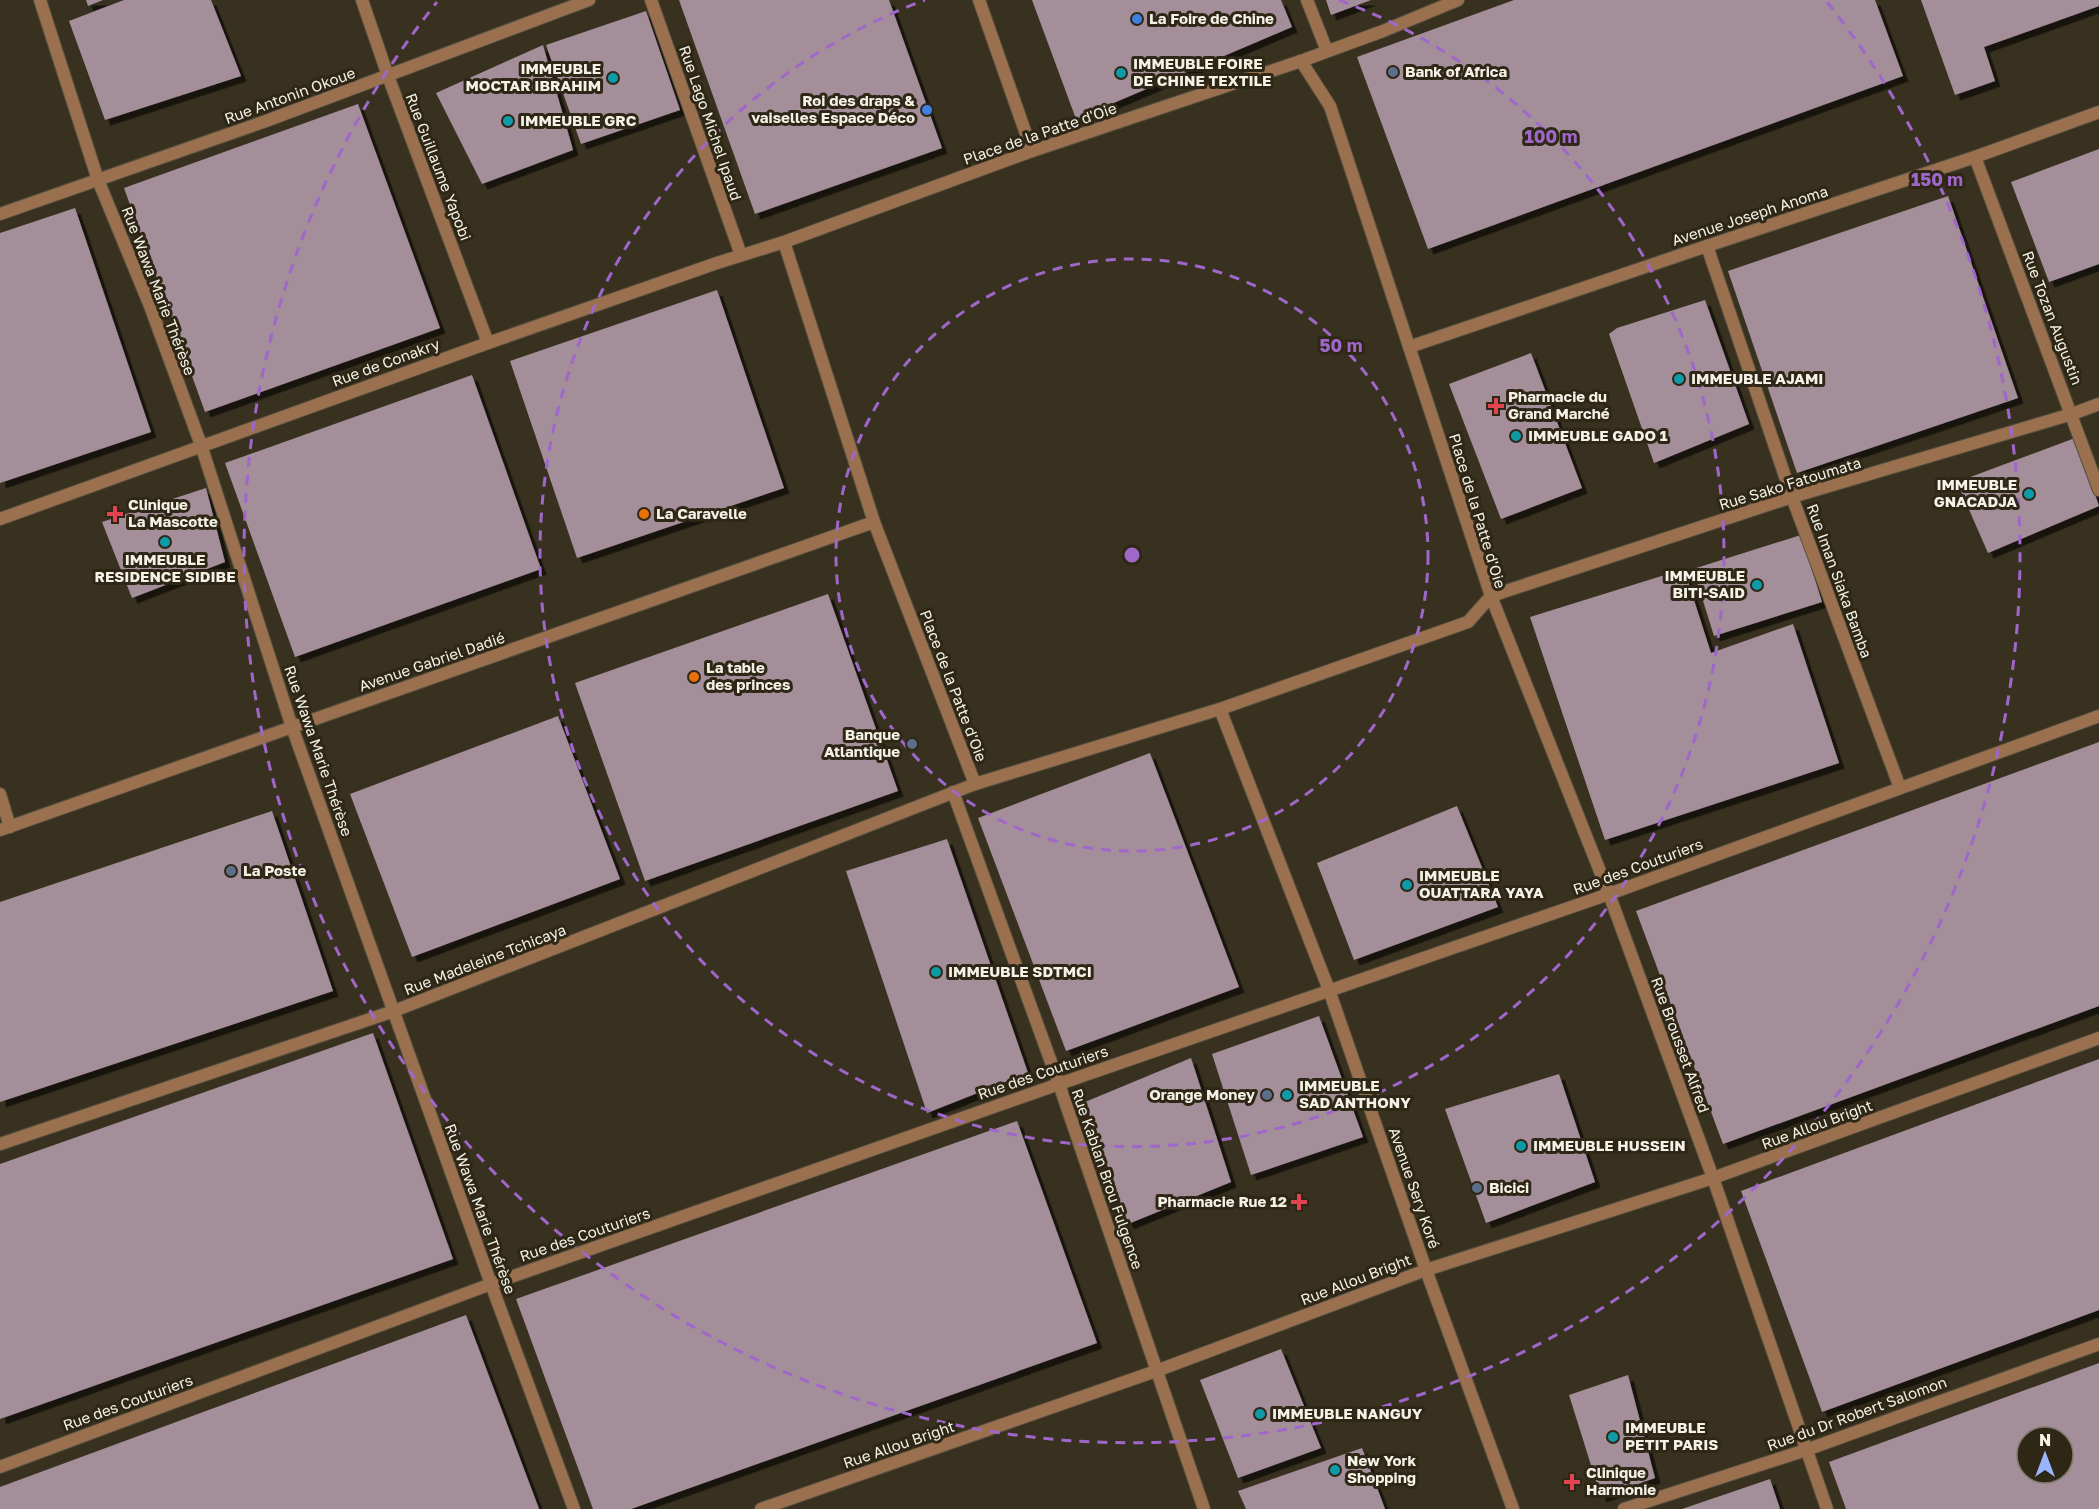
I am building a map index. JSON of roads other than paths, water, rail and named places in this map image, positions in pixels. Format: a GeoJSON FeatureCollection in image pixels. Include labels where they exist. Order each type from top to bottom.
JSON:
{"type":"FeatureCollection","features":[{"type":"Feature","properties":{"kind":"street","name":"Rue Wawa Marie Thérèse"},"geometry":{"type":"LineString","coordinates":[[40,0],[98,180],[150,306],[201,445],[292,727],[574,1509]]}},
{"type":"Feature","properties":{"kind":"street","name":"Rue Guillaume Yapobi"},"geometry":{"type":"LineString","coordinates":[[362,0],[388,76],[488,343]]}},
{"type":"Feature","properties":{"kind":"street","name":"Rue Antonin Okoue"},"geometry":{"type":"LineString","coordinates":[[0,214],[388,76],[589,0]]}},
{"type":"Feature","properties":{"kind":"street","name":"Rue Lago Michel Ipaud"},"geometry":{"type":"LineString","coordinates":[[651,0],[741,255]]}},
{"type":"Feature","properties":{"kind":"street"},"geometry":{"type":"LineString","coordinates":[[979,0],[1032,151]]}},
{"type":"Feature","properties":{"kind":"street"},"geometry":{"type":"LineString","coordinates":[[1307,0],[1327,51]]}},
{"type":"Feature","properties":{"kind":"street"},"geometry":{"type":"LineString","coordinates":[[1301,61],[1458,0]]}},
{"type":"Feature","properties":{"kind":"street","name":"Place de la Patte d'Oie"},"geometry":{"type":"LineString","coordinates":[[1301,61],[1330,106],[1491,596],[1468,622],[1220,709],[975,784],[874,522],[784,242],[1032,151],[1301,61]]}},
{"type":"Feature","properties":{"kind":"street","name":"Avenue Joseph Anoma"},"geometry":{"type":"LineString","coordinates":[[1409,347],[1975,158],[2099,112]]}},
{"type":"Feature","properties":{"kind":"street","name":"Rue Tozan Augustin"},"geometry":{"type":"LineString","coordinates":[[1975,158],[2099,490]]}},
{"type":"Feature","properties":{"kind":"street","name":"Rue de Conakry"},"geometry":{"type":"LineString","coordinates":[[0,519],[488,343],[784,242]]}},
{"type":"Feature","properties":{"kind":"street","name":"Rue Iman Siaka Bamba"},"geometry":{"type":"LineString","coordinates":[[1707,246],[1792,497],[1899,788]]}},
{"type":"Feature","properties":{"kind":"street","name":"Rue Sako Fatoumata"},"geometry":{"type":"LineString","coordinates":[[1491,596],[1792,497],[2099,404]]}},
{"type":"Feature","properties":{"kind":"street","name":"Avenue Gabriel Dadié"},"geometry":{"type":"LineString","coordinates":[[5,829],[874,522]]}},
{"type":"Feature","properties":{"kind":"street","name":"Rue Brousset Alfred"},"geometry":{"type":"LineString","coordinates":[[1491,596],[1609,894],[1713,1179],[1827,1509]]}},
{"type":"Feature","properties":{"kind":"street","name":"Avenue Sery Koré"},"geometry":{"type":"LineString","coordinates":[[1220,709],[1329,990],[1426,1269],[1513,1509]]}},
{"type":"Feature","properties":{"kind":"street","name":"Rue des Couturiers"},"geometry":{"type":"LineString","coordinates":[[0,1467],[491,1284],[1059,1083],[1609,894],[2099,716]]}},
{"type":"Feature","properties":{"kind":"street","name":"Rue Madeleine Tchicaya"},"geometry":{"type":"LineString","coordinates":[[0,1144],[394,1011],[975,784]]}},
{"type":"Feature","properties":{"kind":"street","name":"Rue Kablan Brou Fulgence"},"geometry":{"type":"LineString","coordinates":[[953,792],[1059,1083],[1204,1509]]}},
{"type":"Feature","properties":{"kind":"street"},"geometry":{"type":"LineString","coordinates":[[0,794],[5,829]]}},
{"type":"Feature","properties":{"kind":"street","name":"Rue Allou Bright"},"geometry":{"type":"LineString","coordinates":[[761,1509],[1156,1371],[1426,1269],[1713,1179],[2099,1038]]}},
{"type":"Feature","properties":{"kind":"street","name":"Rue du Dr Robert Salomon"},"geometry":{"type":"LineString","coordinates":[[1624,1509],[1806,1450],[2099,1344]]}},
{"type":"Feature","properties":{"kind":"place","name":"La Foire de Chine"},"geometry":{"type":"Point","coordinates":[1137,19]}},
{"type":"Feature","properties":{"kind":"place","name":"Bank of Africa"},"geometry":{"type":"Point","coordinates":[1393,72]}},
{"type":"Feature","properties":{"kind":"place","name":"IMMEUBLE FOIRE DE CHINE TEXTILE"},"geometry":{"type":"Point","coordinates":[1121,73]}},
{"type":"Feature","properties":{"kind":"place","name":"IMMEUBLE MOCTAR IBRAHIM"},"geometry":{"type":"Point","coordinates":[613,78]}},
{"type":"Feature","properties":{"kind":"place","name":"Roi des draps & vaiselles Espace Déco"},"geometry":{"type":"Point","coordinates":[927,110]}},
{"type":"Feature","properties":{"kind":"place","name":"IMMEUBLE GRC"},"geometry":{"type":"Point","coordinates":[508,121]}},
{"type":"Feature","properties":{"kind":"place","name":"IMMEUBLE AJAMI"},"geometry":{"type":"Point","coordinates":[1679,379]}},
{"type":"Feature","properties":{"kind":"place","name":"Pharmacie du Grand Marché"},"geometry":{"type":"Point","coordinates":[1496,406]}},
{"type":"Feature","properties":{"kind":"place","name":"IMMEUBLE GADO 1"},"geometry":{"type":"Point","coordinates":[1516,436]}},
{"type":"Feature","properties":{"kind":"place","name":"IMMEUBLE GNACADJA"},"geometry":{"type":"Point","coordinates":[2029,494]}},
{"type":"Feature","properties":{"kind":"place","name":"Clinique La Mascotte"},"geometry":{"type":"Point","coordinates":[115,514]}},
{"type":"Feature","properties":{"kind":"place","name":"La Caravelle"},"geometry":{"type":"Point","coordinates":[644,514]}},
{"type":"Feature","properties":{"kind":"place","name":"IMMEUBLE RESIDENCE SIDIBE"},"geometry":{"type":"Point","coordinates":[165,542]}},
{"type":"Feature","properties":{"kind":"place","name":"IMMEUBLE BITI-SAID"},"geometry":{"type":"Point","coordinates":[1757,585]}},
{"type":"Feature","properties":{"kind":"place","name":"La table des princes"},"geometry":{"type":"Point","coordinates":[694,677]}},
{"type":"Feature","properties":{"kind":"place","name":"Banque Atlantique"},"geometry":{"type":"Point","coordinates":[912,744]}},
{"type":"Feature","properties":{"kind":"place","name":"La Poste"},"geometry":{"type":"Point","coordinates":[231,871]}},
{"type":"Feature","properties":{"kind":"place","name":"IMMEUBLE OUATTARA YAYA"},"geometry":{"type":"Point","coordinates":[1407,885]}},
{"type":"Feature","properties":{"kind":"place","name":"IMMEUBLE SDTMCI"},"geometry":{"type":"Point","coordinates":[936,972]}},
{"type":"Feature","properties":{"kind":"place","name":"Orange Money"},"geometry":{"type":"Point","coordinates":[1267,1095]}},
{"type":"Feature","properties":{"kind":"place","name":"IMMEUBLE SAD ANTHONY"},"geometry":{"type":"Point","coordinates":[1287,1095]}},
{"type":"Feature","properties":{"kind":"place","name":"IMMEUBLE HUSSEIN"},"geometry":{"type":"Point","coordinates":[1521,1146]}},
{"type":"Feature","properties":{"kind":"place","name":"Bicici"},"geometry":{"type":"Point","coordinates":[1477,1188]}},
{"type":"Feature","properties":{"kind":"place","name":"Pharmacie Rue 12"},"geometry":{"type":"Point","coordinates":[1299,1202]}},
{"type":"Feature","properties":{"kind":"place","name":"IMMEUBLE NANGUY"},"geometry":{"type":"Point","coordinates":[1260,1414]}},
{"type":"Feature","properties":{"kind":"place","name":"IMMEUBLE PETIT PARIS"},"geometry":{"type":"Point","coordinates":[1613,1437]}},
{"type":"Feature","properties":{"kind":"place","name":"New York Shopping"},"geometry":{"type":"Point","coordinates":[1335,1470]}},
{"type":"Feature","properties":{"kind":"place","name":"Clinique Harmonie"},"geometry":{"type":"Point","coordinates":[1572,1482]}}]}
